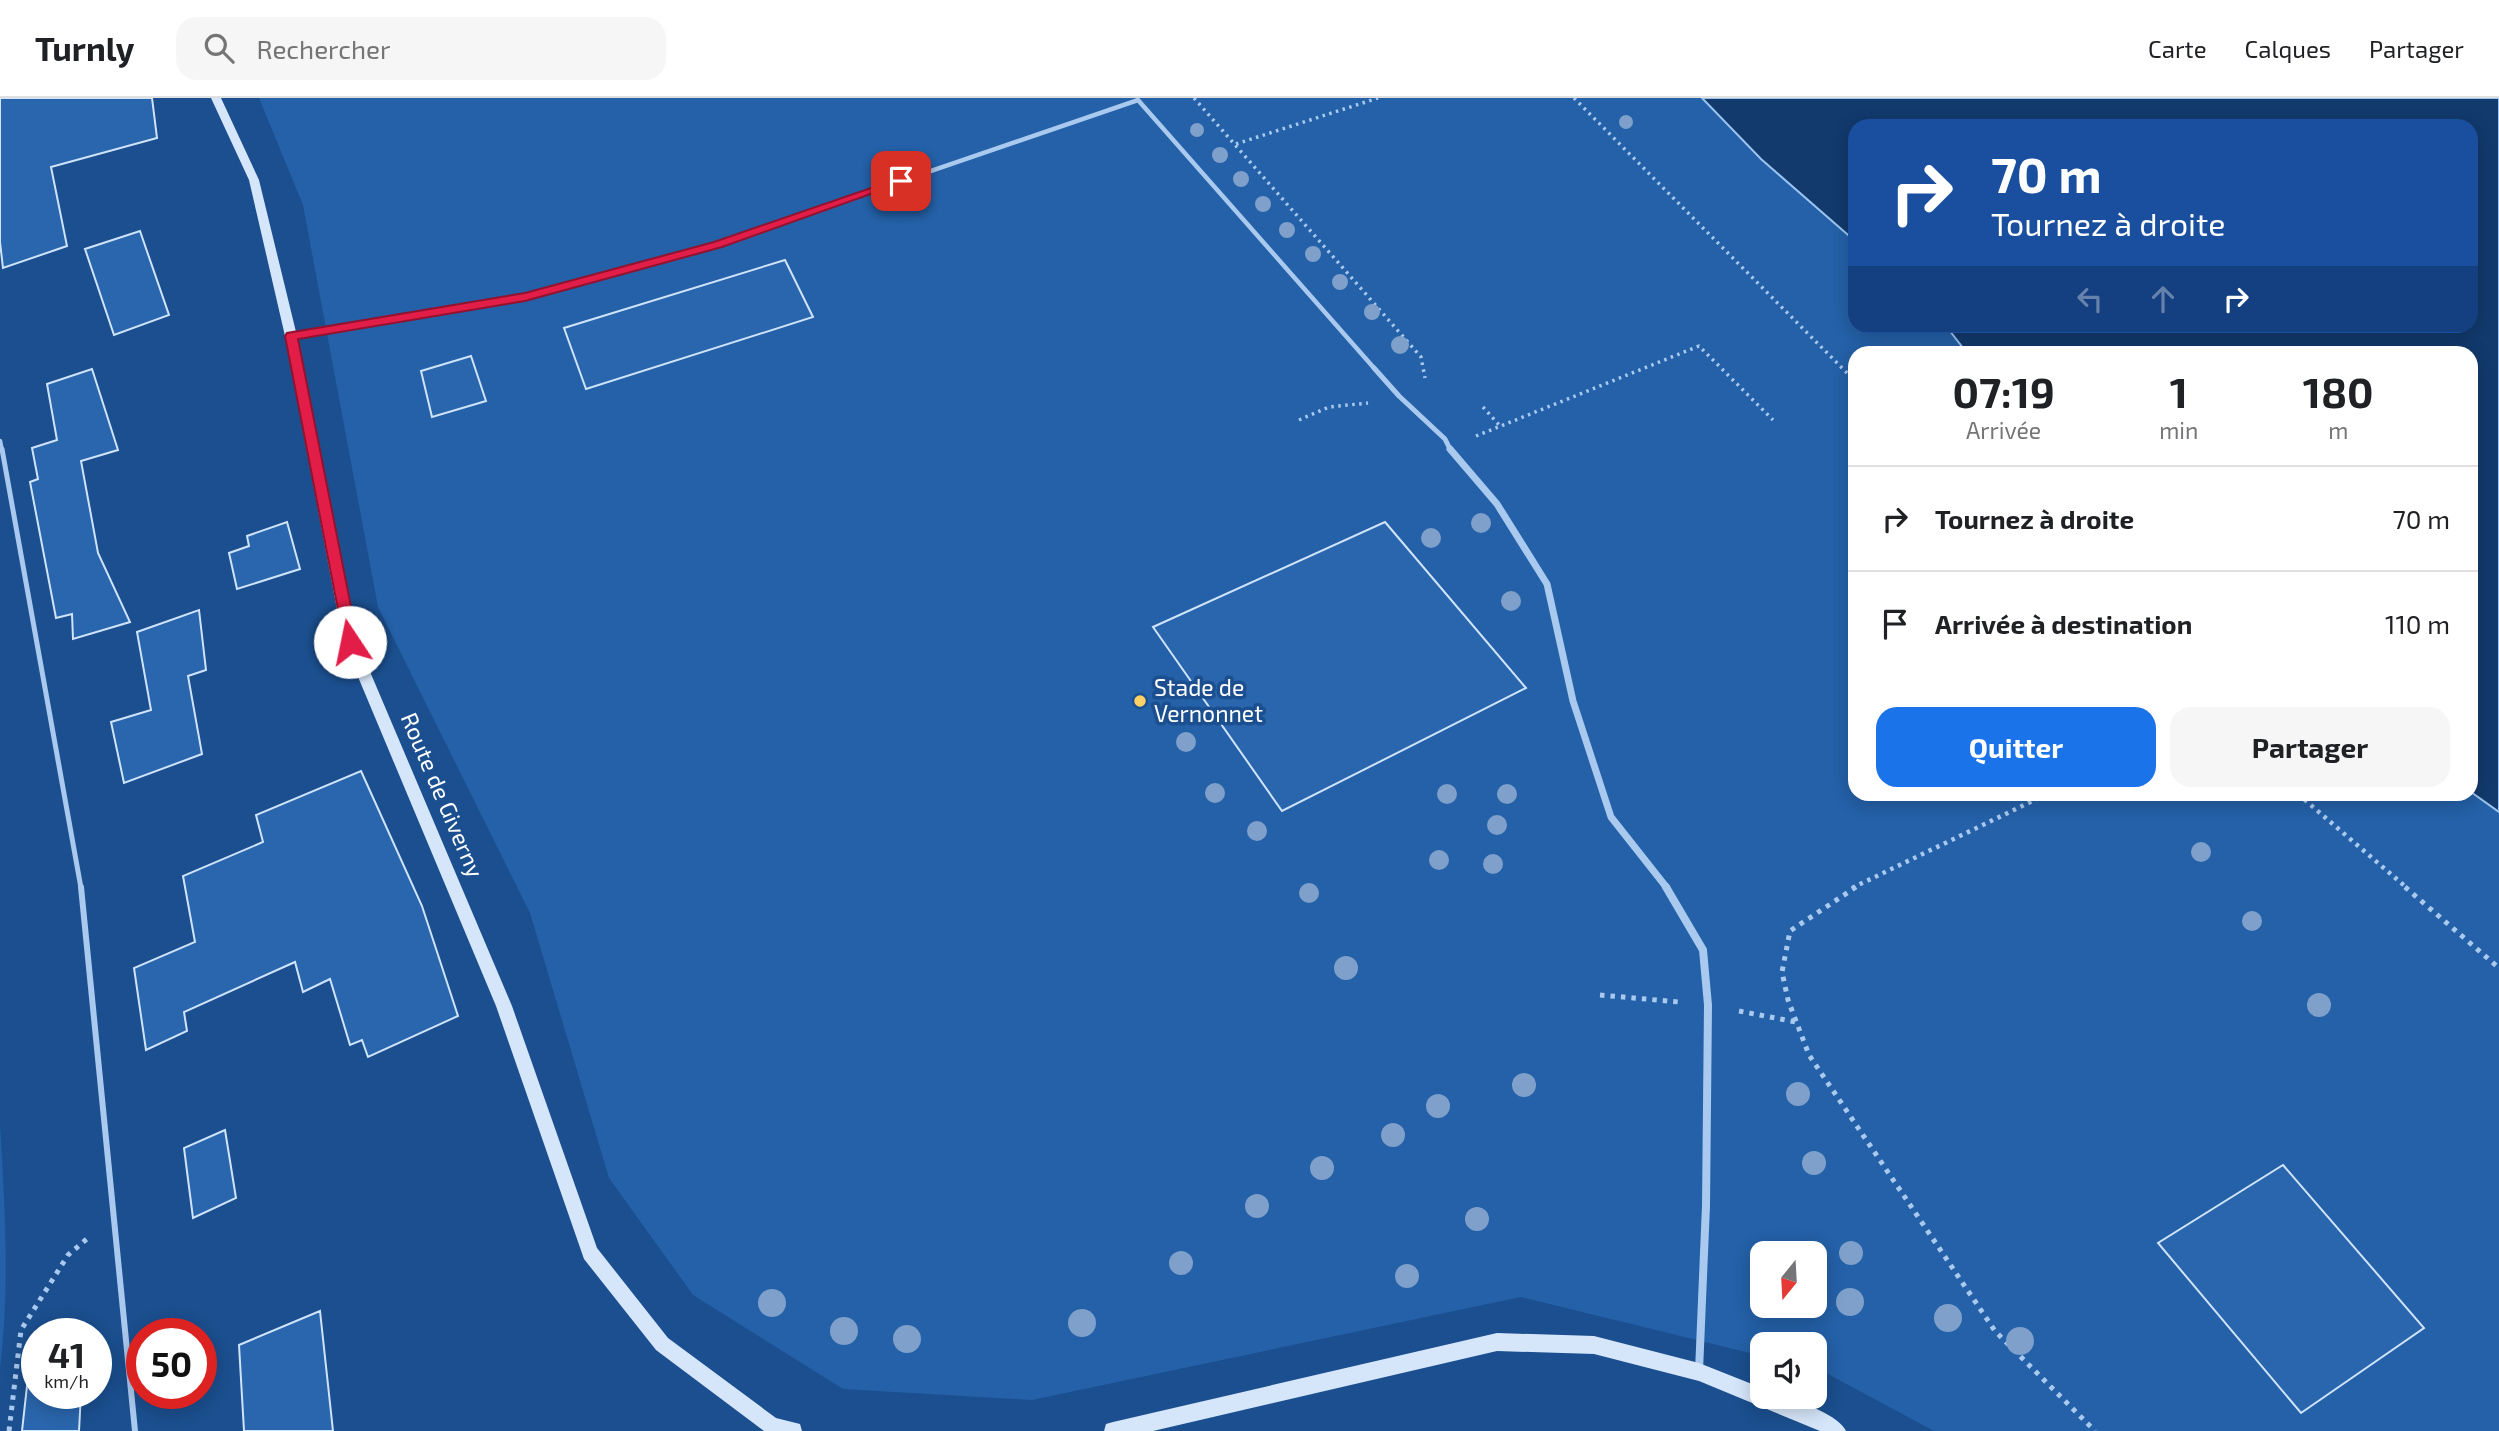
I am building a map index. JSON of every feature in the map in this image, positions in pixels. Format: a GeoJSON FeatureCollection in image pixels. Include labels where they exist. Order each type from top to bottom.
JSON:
{"type":"FeatureCollection","features":[{"type":"Feature","properties":{"kind":"main road","name":"Route de Giverny"},"geometry":{"type":"LineString","coordinates":[[216,98],[254,180],[291,336],[350,642],[504,1006],[590,1253],[663,1344],[771,1428]]}},
{"type":"Feature","properties":{"kind":"main road"},"geometry":{"type":"LineString","coordinates":[[1113,1431],[1497,1342],[1594,1345],[1699,1372],[1797,1411],[1838,1431]]}},
{"type":"Feature","properties":{"kind":"main road"},"geometry":{"type":"LineString","coordinates":[[771,1428],[793,1431]]}},
{"type":"Feature","properties":{"kind":"street"},"geometry":{"type":"LineString","coordinates":[[1374,368],[1399,396],[1445,439],[1453,456],[1497,504],[1547,584],[1573,701],[1611,817],[1675,898],[1703,950],[1708,1005],[1706,1206],[1699,1372]]}},
{"type":"Feature","properties":{"kind":"lane"},"geometry":{"type":"LineString","coordinates":[[291,336],[525,297],[718,244],[1138,100],[1374,368]]}},
{"type":"Feature","properties":{"kind":"lane"},"geometry":{"type":"LineString","coordinates":[[0,441],[83,897],[135,1431]]}},
{"type":"Feature","properties":{"kind":"path"},"geometry":{"type":"LineString","coordinates":[[1194,98],[1421,356],[1425,380]]}},
{"type":"Feature","properties":{"kind":"path"},"geometry":{"type":"LineString","coordinates":[[1236,144],[1378,98]]}},
{"type":"Feature","properties":{"kind":"path"},"geometry":{"type":"LineString","coordinates":[[1574,98],[1848,374]]}},
{"type":"Feature","properties":{"kind":"path"},"geometry":{"type":"LineString","coordinates":[[1470,439],[1699,346],[1773,420]]}},
{"type":"Feature","properties":{"kind":"path"},"geometry":{"type":"LineString","coordinates":[[1483,407],[1500,426]]}},
{"type":"Feature","properties":{"kind":"path"},"geometry":{"type":"LineString","coordinates":[[2033,801],[1849,890],[1790,930],[1782,972],[1788,1000],[1809,1055],[1995,1331],[2095,1431]]}},
{"type":"Feature","properties":{"kind":"path"},"geometry":{"type":"LineString","coordinates":[[2306,801],[2499,968]]}},
{"type":"Feature","properties":{"kind":"path"},"geometry":{"type":"LineString","coordinates":[[9,1431],[21,1330],[68,1255],[114,1214]]}},
{"type":"Feature","properties":{"kind":"shaded area","name":"Stade de Vernonnet"},"geometry":{"type":"Polygon","coordinates":[[[259,98],[1702,98],[1761,159],[1848,235],[1848,333],[1951,333],[1962,346],[1848,346],[1848,801],[2478,801],[2478,797],[2499,812],[2499,1431],[1934,1431],[1827,1374],[1827,1332],[1750,1332],[1750,1353],[1521,1297],[1032,1400],[843,1389],[693,1295],[609,1178],[530,913],[378,607],[303,205],[259,98]]]}},
{"type":"Feature","properties":{"kind":"shaded area"},"geometry":{"type":"Polygon","coordinates":[[[1702,98],[2499,98],[2499,812],[2478,797],[2478,346],[1962,346],[1951,333],[2478,333],[2478,119],[1848,119],[1848,235],[1761,159],[1702,98]]]}},
{"type":"Feature","properties":{"kind":"shaded area"},"geometry":{"type":"Polygon","coordinates":[[[0,1125],[6,1277],[0,1368],[0,1125]]]}},
{"type":"Feature","properties":{"kind":"building"},"geometry":{"type":"Polygon","coordinates":[[[0,98],[152,98],[157,138],[51,167],[67,246],[3,268],[0,242],[0,98]]]}},
{"type":"Feature","properties":{"kind":"building"},"geometry":{"type":"Polygon","coordinates":[[[140,231],[169,315],[114,335],[85,249],[140,231]]]}},
{"type":"Feature","properties":{"kind":"building"},"geometry":{"type":"Polygon","coordinates":[[[785,260],[813,317],[586,389],[564,328],[785,260]]]}},
{"type":"Feature","properties":{"kind":"building"},"geometry":{"type":"Polygon","coordinates":[[[471,356],[486,401],[432,417],[421,371],[471,356]]]}},
{"type":"Feature","properties":{"kind":"building"},"geometry":{"type":"Polygon","coordinates":[[[92,369],[118,450],[81,461],[98,553],[130,622],[73,639],[72,614],[56,618],[30,482],[38,479],[32,448],[57,440],[47,384],[92,369]]]}},
{"type":"Feature","properties":{"kind":"building"},"geometry":{"type":"Polygon","coordinates":[[[287,522],[300,569],[237,589],[229,553],[249,546],[247,536],[287,522]]]}},
{"type":"Feature","properties":{"kind":"building"},"geometry":{"type":"Polygon","coordinates":[[[1385,522],[1526,688],[1282,811],[1153,627],[1385,522]]]}},
{"type":"Feature","properties":{"kind":"building"},"geometry":{"type":"Polygon","coordinates":[[[199,610],[206,670],[188,676],[202,754],[124,783],[111,722],[151,710],[137,632],[199,610]]]}},
{"type":"Feature","properties":{"kind":"building"},"geometry":{"type":"Polygon","coordinates":[[[361,771],[422,906],[458,1016],[368,1057],[362,1040],[350,1045],[330,979],[303,992],[295,962],[184,1012],[187,1031],[146,1050],[134,968],[195,942],[183,876],[263,842],[256,815],[361,771]]]}},
{"type":"Feature","properties":{"kind":"building"},"geometry":{"type":"Polygon","coordinates":[[[225,1130],[236,1198],[193,1218],[184,1148],[225,1130]]]}},
{"type":"Feature","properties":{"kind":"building"},"geometry":{"type":"Polygon","coordinates":[[[2283,1165],[2424,1328],[2301,1413],[2158,1243],[2283,1165]]]}},
{"type":"Feature","properties":{"kind":"building"},"geometry":{"type":"Polygon","coordinates":[[[320,1311],[333,1431],[244,1431],[239,1345],[320,1311]]]}},
{"type":"Feature","properties":{"kind":"building"},"geometry":{"type":"Polygon","coordinates":[[[24,1409],[80,1409],[79,1431],[22,1431],[24,1409]]]}},
{"type":"Feature","properties":{"kind":"place","name":"Stade de Vernonnet"},"geometry":{"type":"Point","coordinates":[1140,701]}},
{"type":"Feature","properties":{"kind":"route"},"geometry":{"type":"LineString","coordinates":[[350,642],[291,336],[525,297],[718,244],[901,181]]}}]}
